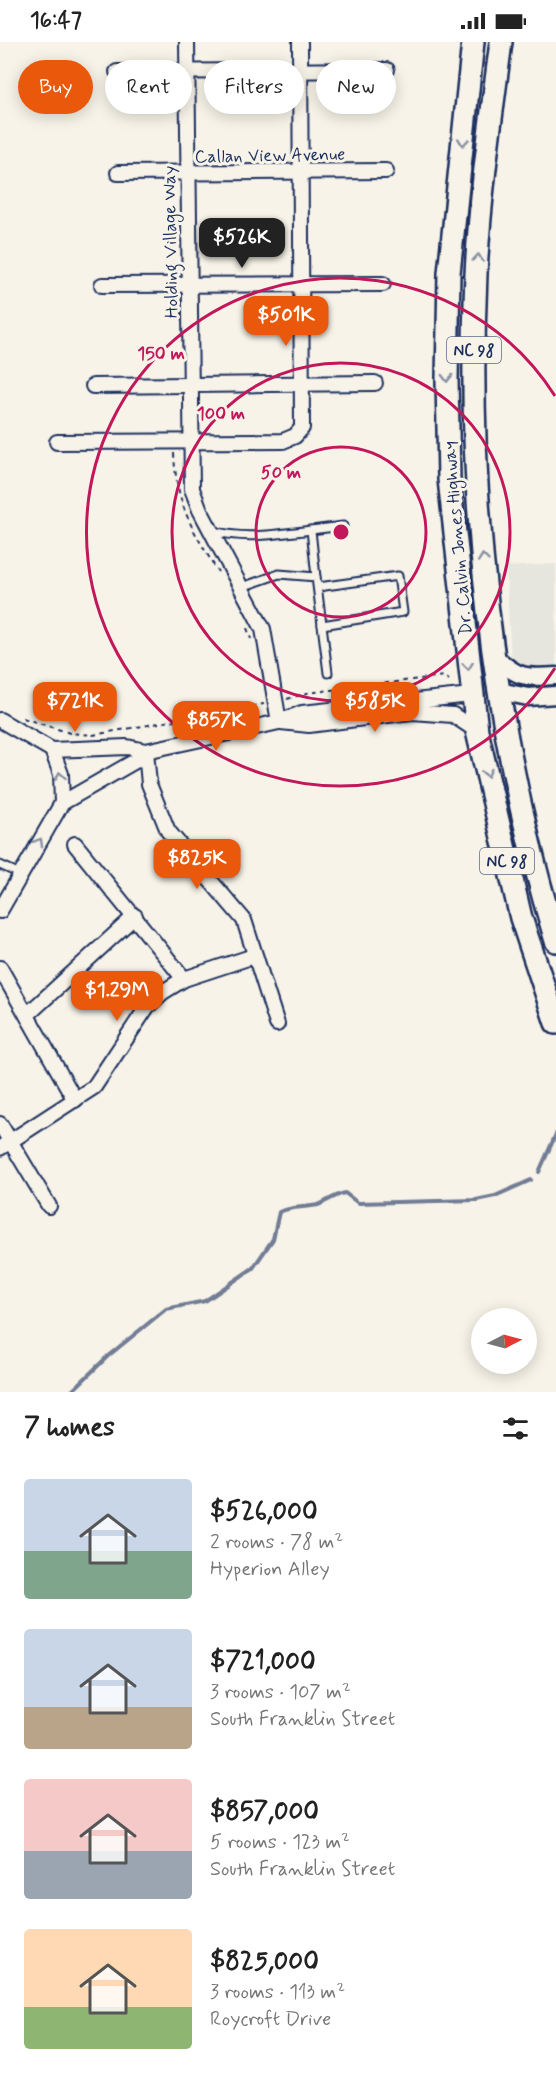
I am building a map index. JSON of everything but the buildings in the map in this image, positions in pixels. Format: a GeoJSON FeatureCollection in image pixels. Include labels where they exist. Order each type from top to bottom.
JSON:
{"type":"FeatureCollection","features":[{"type":"Feature","properties":{"kind":"highway","name":"Dr. Calvin Jones Highway"},"geometry":{"type":"LineString","coordinates":[[473,42],[449,273],[447,379],[449,479],[471,695],[477,731],[521,918],[556,1023]]}},
{"type":"Feature","properties":{"kind":"highway","name":"Dr. Calvin Jones Highway"},"geometry":{"type":"LineString","coordinates":[[501,42],[476,272],[474,372],[476,471],[499,691],[526,837],[556,941]]}},
{"type":"Feature","properties":{"kind":"highway"},"geometry":{"type":"LineString","coordinates":[[449,273],[460,273],[464,284],[467,449],[476,471]]}},
{"type":"Feature","properties":{"kind":"highway"},"geometry":{"type":"LineString","coordinates":[[458,567],[470,575],[480,645],[488,676],[499,691]]}},
{"type":"Feature","properties":{"kind":"highway"},"geometry":{"type":"LineString","coordinates":[[471,695],[485,712],[494,732],[510,807],[526,837]]}},
{"type":"Feature","properties":{"kind":"street","name":"Holding Village Way"},"geometry":{"type":"LineString","coordinates":[[187,42],[188,60]]}},
{"type":"Feature","properties":{"kind":"street"},"geometry":{"type":"LineString","coordinates":[[300,42],[300,60]]}},
{"type":"Feature","properties":{"kind":"street","name":"Holding Village Way"},"geometry":{"type":"LineString","coordinates":[[188,114],[189,385],[192,489],[210,530],[263,629],[279,722]]}},
{"type":"Feature","properties":{"kind":"street"},"geometry":{"type":"LineString","coordinates":[[57,442],[283,441],[295,436],[302,428],[300,114]]}},
{"type":"Feature","properties":{"kind":"street","name":"Callan View Avenue"},"geometry":{"type":"LineString","coordinates":[[118,173],[386,171]]}},
{"type":"Feature","properties":{"kind":"street"},"geometry":{"type":"LineString","coordinates":[[102,285],[383,284]]}},
{"type":"Feature","properties":{"kind":"street"},"geometry":{"type":"LineString","coordinates":[[93,386],[375,383]]}},
{"type":"Feature","properties":{"kind":"street"},"geometry":{"type":"LineString","coordinates":[[495,657],[512,673],[527,678],[556,676]]}},
{"type":"Feature","properties":{"kind":"street"},"geometry":{"type":"LineString","coordinates":[[499,691],[528,697],[556,695]]}},
{"type":"Feature","properties":{"kind":"street"},"geometry":{"type":"LineString","coordinates":[[0,720],[52,750],[127,747],[146,751],[279,722],[302,713],[471,695]]}},
{"type":"Feature","properties":{"kind":"street"},"geometry":{"type":"LineString","coordinates":[[279,722],[309,725],[412,712],[453,715],[477,731]]}},
{"type":"Feature","properties":{"kind":"street"},"geometry":{"type":"LineString","coordinates":[[52,750],[61,774],[62,803]]}},
{"type":"Feature","properties":{"kind":"street"},"geometry":{"type":"LineString","coordinates":[[0,911],[62,803],[137,760],[146,751]]}},
{"type":"Feature","properties":{"kind":"street"},"geometry":{"type":"LineString","coordinates":[[146,751],[149,784],[168,831],[244,920],[277,1024]]}},
{"type":"Feature","properties":{"kind":"street"},"geometry":{"type":"LineString","coordinates":[[75,844],[184,979]]}},
{"type":"Feature","properties":{"kind":"street"},"geometry":{"type":"LineString","coordinates":[[27,1015],[135,916]]}},
{"type":"Feature","properties":{"kind":"street"},"geometry":{"type":"LineString","coordinates":[[5,1145],[94,1087],[147,1006],[184,979],[254,956]]}},
{"type":"Feature","properties":{"kind":"street"},"geometry":{"type":"LineString","coordinates":[[0,969],[75,1100]]}},
{"type":"Feature","properties":{"kind":"street"},"geometry":{"type":"LineString","coordinates":[[0,1124],[5,1145],[49,1206]]}},
{"type":"Feature","properties":{"kind":"lane"},"geometry":{"type":"LineString","coordinates":[[210,530],[233,536],[343,526]]}},
{"type":"Feature","properties":{"kind":"lane"},"geometry":{"type":"LineString","coordinates":[[311,530],[328,673]]}},
{"type":"Feature","properties":{"kind":"lane"},"geometry":{"type":"LineString","coordinates":[[222,551],[233,536]]}},
{"type":"Feature","properties":{"kind":"lane"},"geometry":{"type":"LineString","coordinates":[[242,587],[279,574],[316,577]]}},
{"type":"Feature","properties":{"kind":"lane"},"geometry":{"type":"LineString","coordinates":[[318,587],[398,576],[403,612],[322,624]]}},
{"type":"Feature","properties":{"kind":"lane"},"geometry":{"type":"LineString","coordinates":[[0,865],[20,874]]}},
{"type":"Feature","properties":{"kind":"path"},"geometry":{"type":"LineString","coordinates":[[174,450],[177,490],[184,512],[220,577]]}},
{"type":"Feature","properties":{"kind":"path"},"geometry":{"type":"LineString","coordinates":[[246,625],[253,645]]}},
{"type":"Feature","properties":{"kind":"path"},"geometry":{"type":"LineString","coordinates":[[292,699],[319,691],[444,676],[449,680]]}},
{"type":"Feature","properties":{"kind":"path"},"geometry":{"type":"LineString","coordinates":[[18,716],[41,726],[70,733],[93,735],[265,704]]}},
{"type":"Feature","properties":{"kind":"shaded area"},"geometry":{"type":"Polygon","coordinates":[[[556,564],[556,668],[512,678],[506,567],[556,564]]]}},
{"type":"Feature","properties":{"kind":"waterway"},"geometry":{"type":"LineString","coordinates":[[539,1172],[556,1134]]}},
{"type":"Feature","properties":{"kind":"waterway"},"geometry":{"type":"LineString","coordinates":[[71,1392],[108,1356],[166,1309],[205,1301],[253,1268],[273,1239],[279,1212],[318,1205],[345,1193],[358,1203],[476,1200],[495,1196],[531,1180]]}}]}
